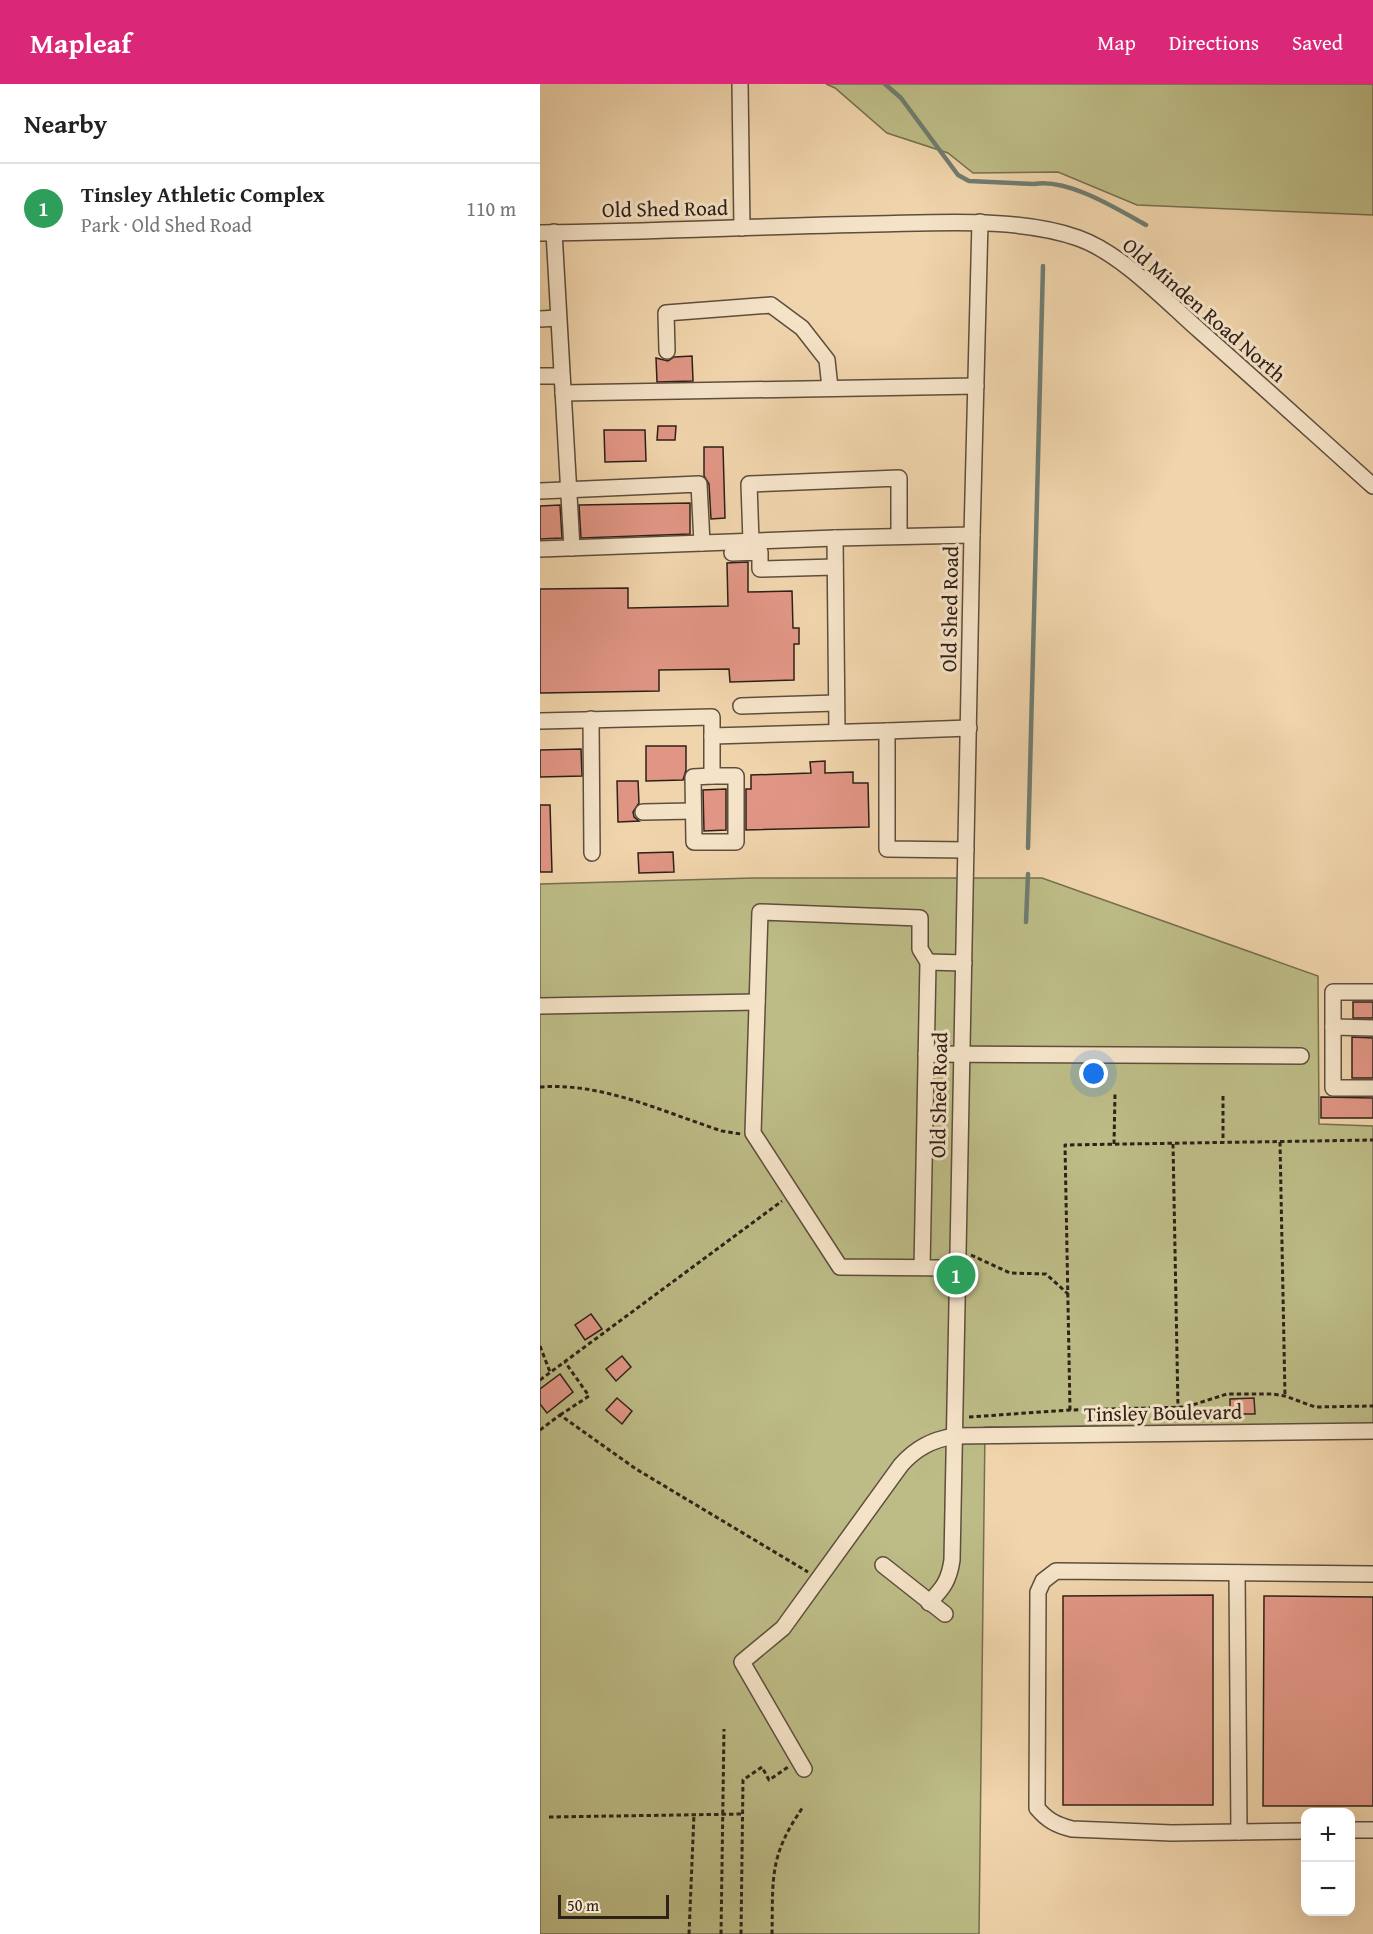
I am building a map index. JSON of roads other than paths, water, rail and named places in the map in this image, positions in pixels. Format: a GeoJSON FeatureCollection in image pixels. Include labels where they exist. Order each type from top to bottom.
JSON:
{"type":"FeatureCollection","features":[{"type":"Feature","properties":{"kind":"street"},"geometry":{"type":"LineString","coordinates":[[740,84],[742,228]]}},
{"type":"Feature","properties":{"kind":"street","name":"Old Shed Road"},"geometry":{"type":"LineString","coordinates":[[547,233],[980,222],[950,1575],[942,1589],[929,1603]]}},
{"type":"Feature","properties":{"kind":"street","name":"Old Minden Road North"},"geometry":{"type":"LineString","coordinates":[[980,222],[1039,229],[1078,238],[1103,250],[1147,283],[1373,486]]}},
{"type":"Feature","properties":{"kind":"street"},"geometry":{"type":"LineString","coordinates":[[547,233],[558,318],[572,548]]}},
{"type":"Feature","properties":{"kind":"street"},"geometry":{"type":"LineString","coordinates":[[667,351],[666,312],[771,305],[802,328],[826,360],[831,388]]}},
{"type":"Feature","properties":{"kind":"street"},"geometry":{"type":"LineString","coordinates":[[540,318],[558,318]]}},
{"type":"Feature","properties":{"kind":"street"},"geometry":{"type":"LineString","coordinates":[[540,376],[562,376]]}},
{"type":"Feature","properties":{"kind":"street"},"geometry":{"type":"LineString","coordinates":[[563,393],[976,386]]}},
{"type":"Feature","properties":{"kind":"street"},"geometry":{"type":"LineString","coordinates":[[751,541],[749,484],[899,478],[899,536]]}},
{"type":"Feature","properties":{"kind":"street"},"geometry":{"type":"LineString","coordinates":[[540,491],[699,484],[702,543]]}},
{"type":"Feature","properties":{"kind":"street"},"geometry":{"type":"LineString","coordinates":[[540,549],[972,535]]}},
{"type":"Feature","properties":{"kind":"street"},"geometry":{"type":"LineString","coordinates":[[835,538],[837,732]]}},
{"type":"Feature","properties":{"kind":"street"},"geometry":{"type":"LineString","coordinates":[[732,553],[760,552],[760,569],[835,567]]}},
{"type":"Feature","properties":{"kind":"street"},"geometry":{"type":"LineString","coordinates":[[741,706],[836,703]]}},
{"type":"Feature","properties":{"kind":"street"},"geometry":{"type":"LineString","coordinates":[[540,722],[712,717],[712,776]]}},
{"type":"Feature","properties":{"kind":"street"},"geometry":{"type":"LineString","coordinates":[[591,719],[592,853]]}},
{"type":"Feature","properties":{"kind":"street"},"geometry":{"type":"LineString","coordinates":[[712,736],[969,728]]}},
{"type":"Feature","properties":{"kind":"street"},"geometry":{"type":"LineString","coordinates":[[887,731],[887,849],[966,850]]}},
{"type":"Feature","properties":{"kind":"street"},"geometry":{"type":"LineString","coordinates":[[712,776],[735,776],[736,842],[694,843],[693,777],[712,776]]}},
{"type":"Feature","properties":{"kind":"street"},"geometry":{"type":"LineString","coordinates":[[643,812],[693,811]]}},
{"type":"Feature","properties":{"kind":"street"},"geometry":{"type":"LineString","coordinates":[[922,1268],[928,962],[920,949],[920,918],[760,912],[753,1133],[840,1268],[922,1268],[957,1268]]}},
{"type":"Feature","properties":{"kind":"street"},"geometry":{"type":"LineString","coordinates":[[928,962],[964,963]]}},
{"type":"Feature","properties":{"kind":"street"},"geometry":{"type":"LineString","coordinates":[[1373,992],[1333,992],[1333,1088],[1373,1088]]}},
{"type":"Feature","properties":{"kind":"street"},"geometry":{"type":"LineString","coordinates":[[540,1006],[757,1002]]}},
{"type":"Feature","properties":{"kind":"street"},"geometry":{"type":"LineString","coordinates":[[1333,1027],[1373,1028]]}},
{"type":"Feature","properties":{"kind":"street"},"geometry":{"type":"LineString","coordinates":[[926,1053],[1301,1056]]}},
{"type":"Feature","properties":{"kind":"street","name":"Tinsley Boulevard"},"geometry":{"type":"LineString","coordinates":[[802,1764],[742,1662],[783,1628],[909,1455],[927,1444],[954,1436],[1373,1431]]}},
{"type":"Feature","properties":{"kind":"street"},"geometry":{"type":"LineString","coordinates":[[883,1565],[945,1614]]}},
{"type":"Feature","properties":{"kind":"street"},"geometry":{"type":"LineString","coordinates":[[1301,1831],[1172,1833],[1071,1829],[1047,1819],[1037,1808],[1038,1592],[1043,1581],[1056,1571],[1373,1574]]}},
{"type":"Feature","properties":{"kind":"street"},"geometry":{"type":"LineString","coordinates":[[1237,1573],[1239,1832]]}},
{"type":"Feature","properties":{"kind":"street"},"geometry":{"type":"LineString","coordinates":[[1355,1830],[1373,1830]]}},
{"type":"Feature","properties":{"kind":"waterway"},"geometry":{"type":"LineString","coordinates":[[885,84],[901,98],[958,175],[969,181],[1047,183],[1062,186],[1092,196],[1146,225]]}},
{"type":"Feature","properties":{"kind":"waterway"},"geometry":{"type":"LineString","coordinates":[[1028,848],[1043,266]]}},
{"type":"Feature","properties":{"kind":"waterway"},"geometry":{"type":"LineString","coordinates":[[1026,922],[1028,874]]}},
{"type":"Feature","properties":{"kind":"place","name":"Tinsley Athletic Complex"},"geometry":{"type":"Point","coordinates":[956,1275]}}]}
